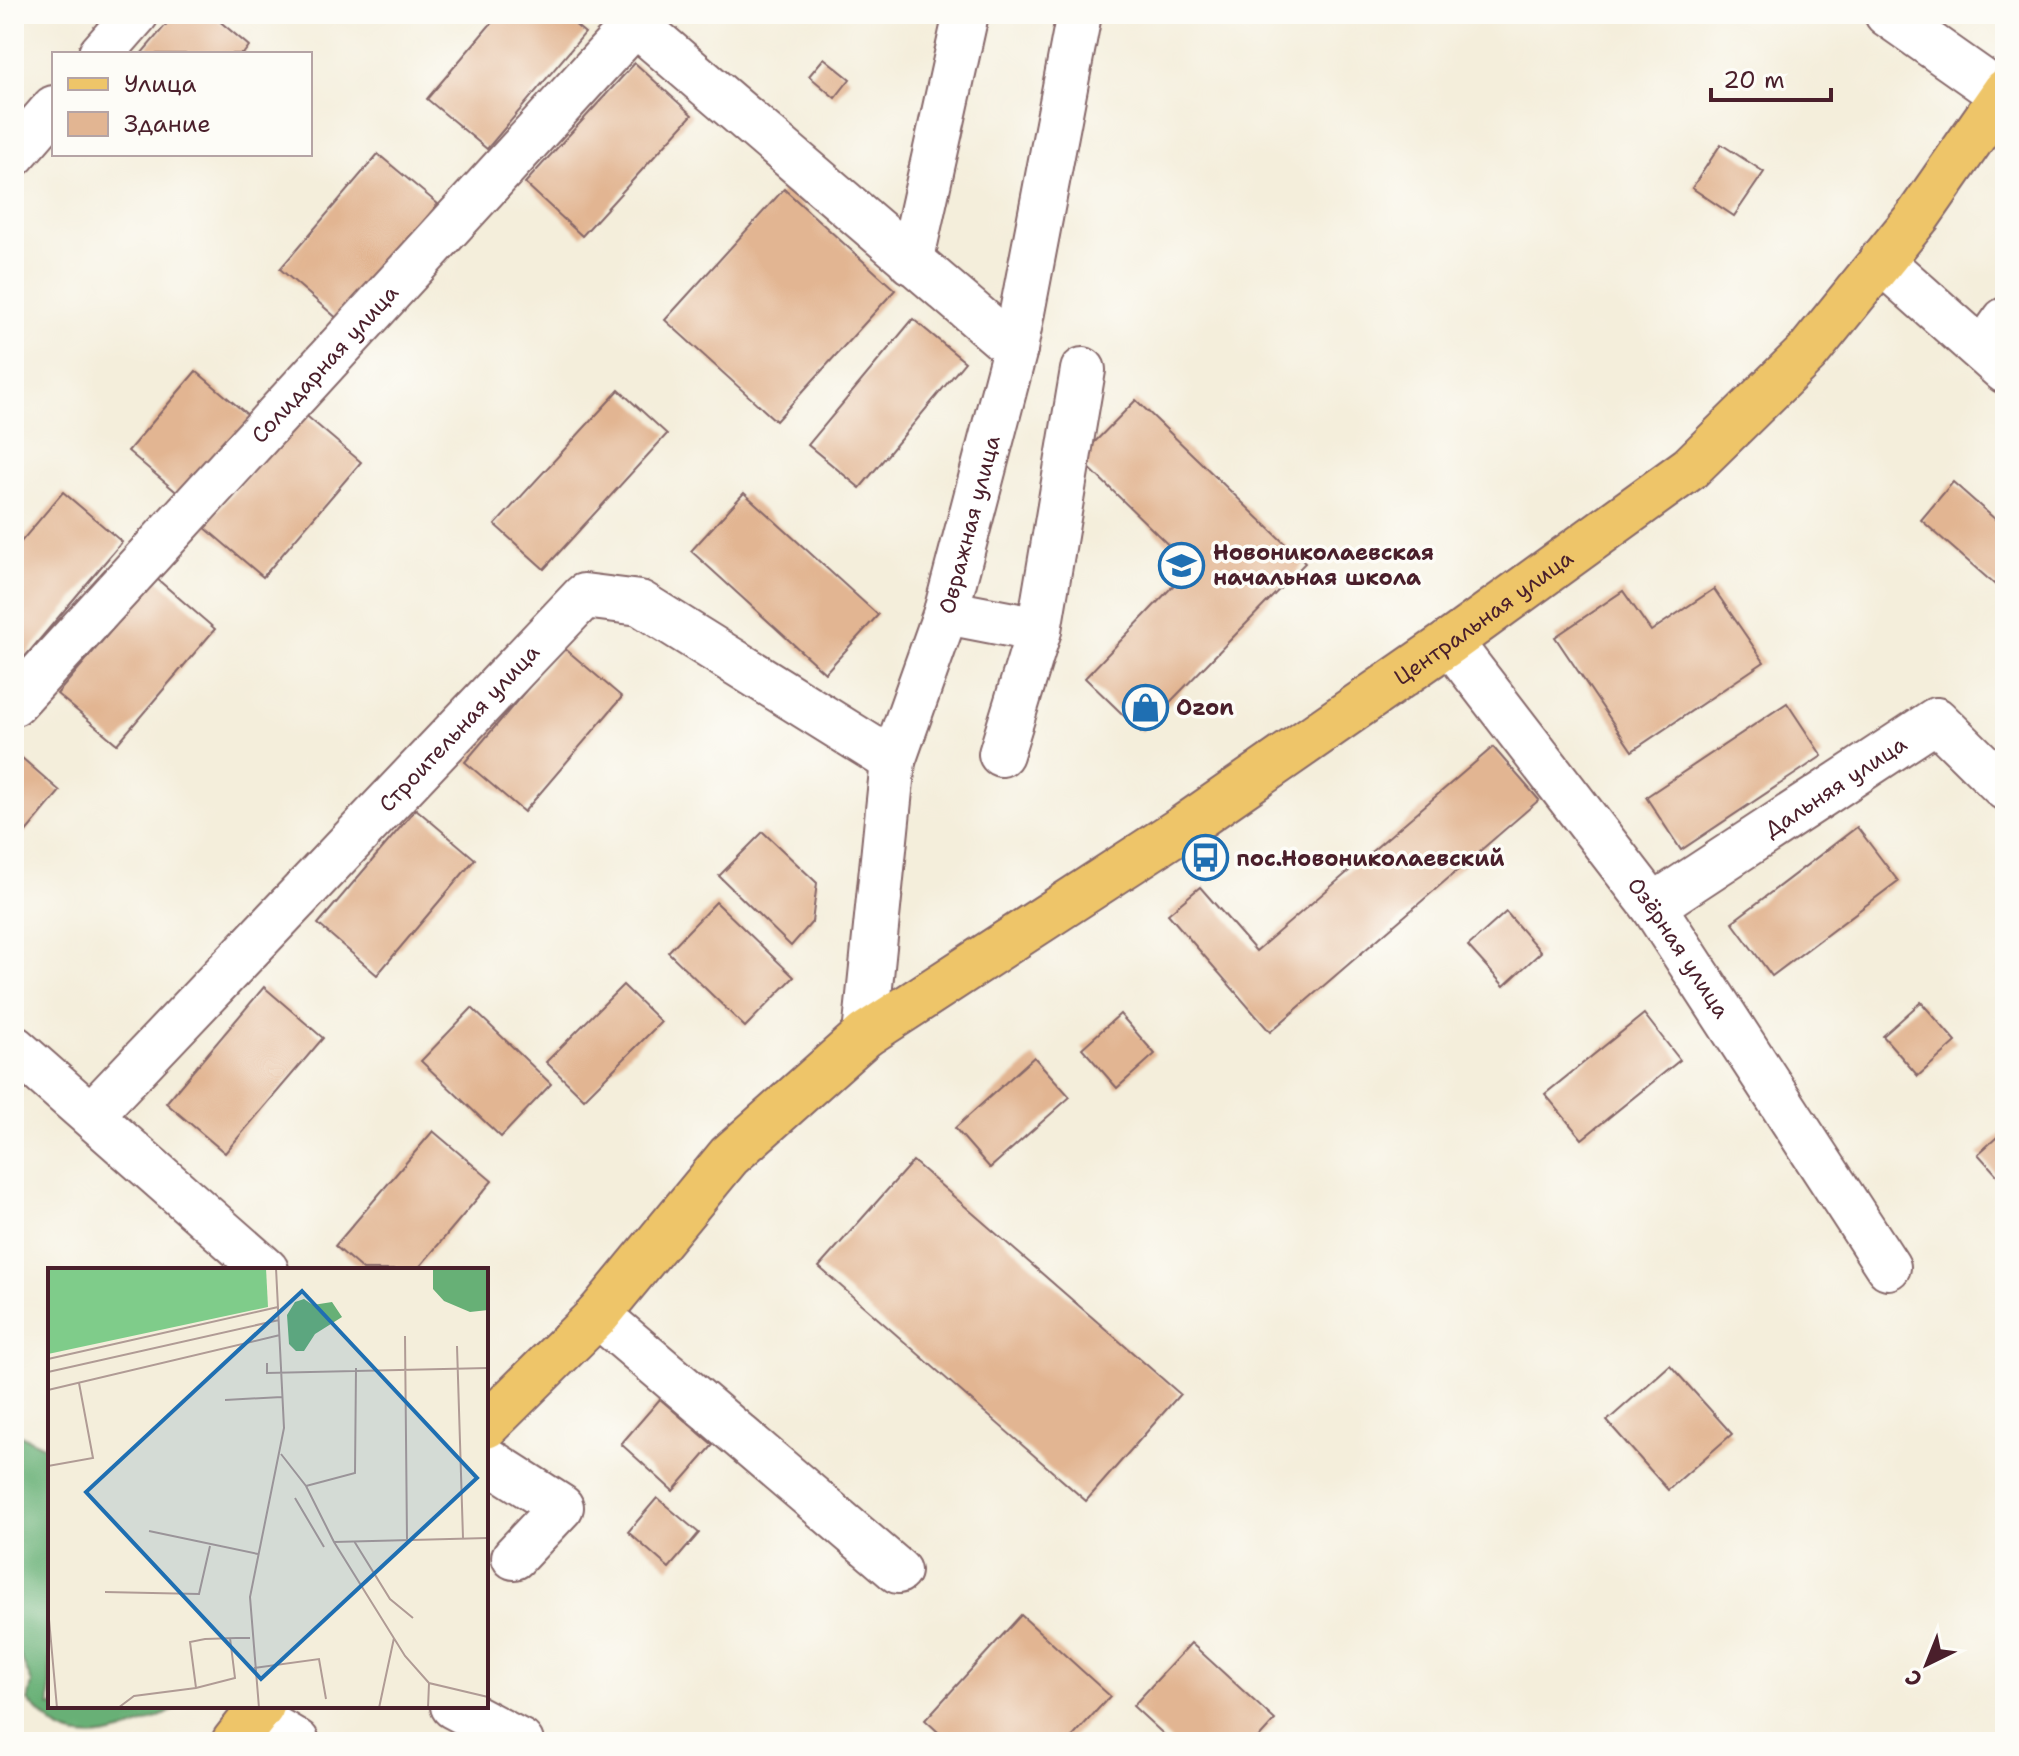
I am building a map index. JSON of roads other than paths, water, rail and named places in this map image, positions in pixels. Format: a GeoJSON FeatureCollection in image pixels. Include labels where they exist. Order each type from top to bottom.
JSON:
{"type":"FeatureCollection","features":[{"type":"Feature","properties":{"kind":"main road","name":"Центральная улица"},"geometry":{"type":"LineString","coordinates":[[488,1424],[598,1315],[729,1156],[865,1035],[1181,829],[1450,642],[1690,468],[1807,353],[1918,216],[2003,93]]}},
{"type":"Feature","properties":{"kind":"street"},"geometry":{"type":"LineString","coordinates":[[103,52],[136,14]]}},
{"type":"Feature","properties":{"kind":"street"},"geometry":{"type":"LineString","coordinates":[[911,262],[966,14]]}},
{"type":"Feature","properties":{"kind":"street","name":"Овражная улица"},"geometry":{"type":"LineString","coordinates":[[865,1035],[893,761],[946,612],[1015,349],[1079,14]]}},
{"type":"Feature","properties":{"kind":"street"},"geometry":{"type":"LineString","coordinates":[[1887,14],[2003,93]]}},
{"type":"Feature","properties":{"kind":"street"},"geometry":{"type":"LineString","coordinates":[[630,19],[1015,349]]}},
{"type":"Feature","properties":{"kind":"street","name":"Солидарная улица"},"geometry":{"type":"LineString","coordinates":[[14,703],[630,19]]}},
{"type":"Feature","properties":{"kind":"street"},"geometry":{"type":"LineString","coordinates":[[14,154],[52,110]]}},
{"type":"Feature","properties":{"kind":"street"},"geometry":{"type":"LineString","coordinates":[[1881,261],[1998,347]]}},
{"type":"Feature","properties":{"kind":"street"},"geometry":{"type":"LineString","coordinates":[[1001,754],[1039,630],[1083,370]]}},
{"type":"Feature","properties":{"kind":"street","name":"Строительная улица"},"geometry":{"type":"LineString","coordinates":[[91,1115],[584,596],[640,603],[893,761]]}},
{"type":"Feature","properties":{"kind":"street"},"geometry":{"type":"LineString","coordinates":[[946,612],[1039,630]]}},
{"type":"Feature","properties":{"kind":"street","name":"Озёрная улица"},"geometry":{"type":"LineString","coordinates":[[1450,642],[1653,906],[1888,1267]]}},
{"type":"Feature","properties":{"kind":"street","name":"Дальняя улица"},"geometry":{"type":"LineString","coordinates":[[1653,906],[1936,720],[2005,788]]}},
{"type":"Feature","properties":{"kind":"street"},"geometry":{"type":"LineString","coordinates":[[14,1048],[264,1268]]}},
{"type":"Feature","properties":{"kind":"street"},"geometry":{"type":"LineString","coordinates":[[598,1315],[898,1571]]}},
{"type":"Feature","properties":{"kind":"street"},"geometry":{"type":"LineString","coordinates":[[488,1460],[561,1507],[514,1557]]}},
{"type":"Feature","properties":{"kind":"street"},"geometry":{"type":"LineString","coordinates":[[457,1708],[521,1742]]}},
{"type":"Feature","properties":{"kind":"street"},"geometry":{"type":"LineString","coordinates":[[250,1721],[297,1742]]}},
{"type":"Feature","properties":{"kind":"place","name":"Новониколаевская начальная школа"},"geometry":{"type":"Point","coordinates":[1182,565]}},
{"type":"Feature","properties":{"kind":"place","name":"Ozon"},"geometry":{"type":"Point","coordinates":[1145,707]}},
{"type":"Feature","properties":{"kind":"place","name":"пос.Новониколаевский"},"geometry":{"type":"Point","coordinates":[1205,858]}}]}
